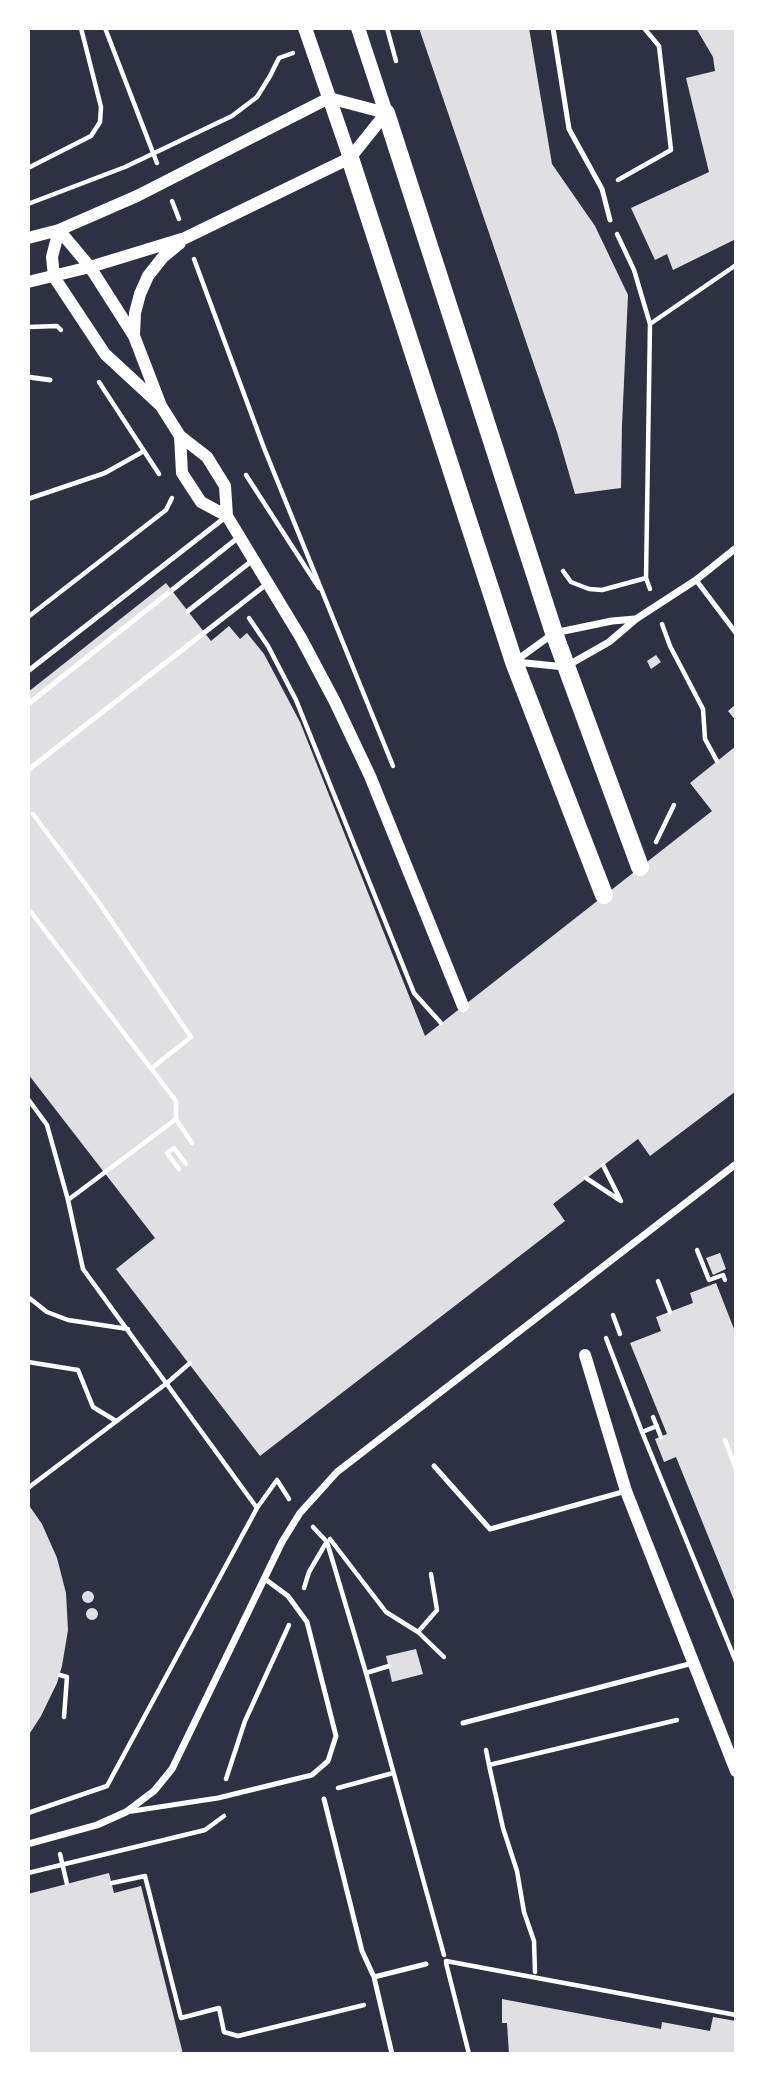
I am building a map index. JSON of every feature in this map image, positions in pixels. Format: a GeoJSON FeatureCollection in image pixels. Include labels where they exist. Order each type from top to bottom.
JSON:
{"type":"FeatureCollection","features":[{"type":"Feature","properties":{"kind":"main road"},"geometry":{"type":"LineString","coordinates":[[304,28],[350,158],[514,662],[604,895]]}},
{"type":"Feature","properties":{"kind":"main road"},"geometry":{"type":"LineString","coordinates":[[358,28],[565,667],[640,867]]}},
{"type":"Feature","properties":{"kind":"street"},"geometry":{"type":"LineString","coordinates":[[28,238],[59,230],[137,196],[329,98],[386,113],[350,158],[184,234],[161,252],[140,293],[135,313],[134,335]]}},
{"type":"Feature","properties":{"kind":"street"},"geometry":{"type":"LineString","coordinates":[[59,230],[90,267],[134,335],[161,406],[180,436],[207,457],[225,486],[227,516],[301,638],[370,776],[463,1006]]}},
{"type":"Feature","properties":{"kind":"street"},"geometry":{"type":"LineString","coordinates":[[59,230],[52,257],[54,276],[105,354],[161,406]]}},
{"type":"Feature","properties":{"kind":"street"},"geometry":{"type":"LineString","coordinates":[[28,282],[161,252]]}},
{"type":"Feature","properties":{"kind":"street"},"geometry":{"type":"LineString","coordinates":[[180,436],[182,473],[201,502],[227,516]]}},
{"type":"Feature","properties":{"kind":"street"},"geometry":{"type":"LineString","coordinates":[[514,662],[565,667],[609,642],[636,619],[696,580],[736,548]]}},
{"type":"Feature","properties":{"kind":"street"},"geometry":{"type":"LineString","coordinates":[[514,662],[554,633],[636,619]]}},
{"type":"Feature","properties":{"kind":"street"},"geometry":{"type":"LineString","coordinates":[[28,1844],[97,1825],[126,1812],[154,1790],[173,1769],[282,1542],[300,1513],[337,1472],[736,1164]]}},
{"type":"Feature","properties":{"kind":"street"},"geometry":{"type":"LineString","coordinates":[[584,1354],[626,1491],[736,1771]]}},
{"type":"Feature","properties":{"kind":"lane"},"geometry":{"type":"LineString","coordinates":[[553,28],[569,129],[602,188],[610,220]]}},
{"type":"Feature","properties":{"kind":"lane"},"geometry":{"type":"LineString","coordinates":[[28,377],[50,380]]}},
{"type":"Feature","properties":{"kind":"lane"},"geometry":{"type":"LineString","coordinates":[[28,671],[227,516]]}},
{"type":"Feature","properties":{"kind":"lane"},"geometry":{"type":"LineString","coordinates":[[28,704],[239,537]]}},
{"type":"Feature","properties":{"kind":"lane"},"geometry":{"type":"LineString","coordinates":[[188,611],[253,560]]}},
{"type":"Feature","properties":{"kind":"lane"},"geometry":{"type":"LineString","coordinates":[[696,580],[736,633]]}},
{"type":"Feature","properties":{"kind":"lane"},"geometry":{"type":"LineString","coordinates":[[28,769],[268,583]]}},
{"type":"Feature","properties":{"kind":"lane"},"geometry":{"type":"LineString","coordinates":[[435,1466],[490,1529],[626,1491]]}},
{"type":"Feature","properties":{"kind":"lane"},"geometry":{"type":"LineString","coordinates":[[126,1812],[218,1798],[312,1775],[328,1761],[336,1736],[307,1622],[288,1596],[265,1579]]}},
{"type":"Feature","properties":{"kind":"lane"},"geometry":{"type":"LineString","coordinates":[[463,1723],[694,1663]]}},
{"type":"Feature","properties":{"kind":"lane"},"geometry":{"type":"LineString","coordinates":[[324,1799],[362,1951],[374,1978],[392,2054]]}},
{"type":"Feature","properties":{"kind":"lane"},"geometry":{"type":"LineString","coordinates":[[374,1978],[426,1964]]}},
{"type":"Feature","properties":{"kind":"path"},"geometry":{"type":"LineString","coordinates":[[28,169],[91,136],[100,122],[101,107],[81,28]]}},
{"type":"Feature","properties":{"kind":"path"},"geometry":{"type":"LineString","coordinates":[[105,28],[159,167]]}},
{"type":"Feature","properties":{"kind":"path"},"geometry":{"type":"LineString","coordinates":[[602,188],[671,150],[659,46],[644,28]]}},
{"type":"Feature","properties":{"kind":"path"},"geometry":{"type":"LineString","coordinates":[[28,204],[125,167],[238,112],[257,97],[279,58]]}},
{"type":"Feature","properties":{"kind":"path"},"geometry":{"type":"LineString","coordinates":[[168,192],[184,234]]}},
{"type":"Feature","properties":{"kind":"path"},"geometry":{"type":"LineString","coordinates":[[589,589],[602,590],[646,579],[650,324],[634,270],[610,220]]}},
{"type":"Feature","properties":{"kind":"path"},"geometry":{"type":"LineString","coordinates":[[193,255],[264,448],[397,777]]}},
{"type":"Feature","properties":{"kind":"path"},"geometry":{"type":"LineString","coordinates":[[650,324],[736,265]]}},
{"type":"Feature","properties":{"kind":"path"},"geometry":{"type":"LineString","coordinates":[[28,327],[57,326],[65,335]]}},
{"type":"Feature","properties":{"kind":"path"},"geometry":{"type":"LineString","coordinates":[[95,376],[166,485]]}},
{"type":"Feature","properties":{"kind":"path"},"geometry":{"type":"LineString","coordinates":[[28,499],[105,473],[144,451]]}},
{"type":"Feature","properties":{"kind":"path"},"geometry":{"type":"LineString","coordinates":[[240,465],[326,598]]}},
{"type":"Feature","properties":{"kind":"path"},"geometry":{"type":"LineString","coordinates":[[28,617],[166,510],[173,496],[200,538]]}},
{"type":"Feature","properties":{"kind":"path"},"geometry":{"type":"LineString","coordinates":[[241,604],[268,646],[296,700],[414,993],[442,1023]]}},
{"type":"Feature","properties":{"kind":"path"},"geometry":{"type":"LineString","coordinates":[[670,646],[703,709],[705,740],[717,761]]}},
{"type":"Feature","properties":{"kind":"path"},"geometry":{"type":"LineString","coordinates":[[653,848],[674,805]]}},
{"type":"Feature","properties":{"kind":"path"},"geometry":{"type":"LineString","coordinates":[[33,814],[96,897],[191,1038],[152,1068]]}},
{"type":"Feature","properties":{"kind":"path"},"geometry":{"type":"LineString","coordinates":[[28,915],[31,912],[176,1101],[176,1119],[192,1143]]}},
{"type":"Feature","properties":{"kind":"path"},"geometry":{"type":"LineString","coordinates":[[28,1099],[47,1125],[68,1200],[83,1269],[257,1508]]}},
{"type":"Feature","properties":{"kind":"path"},"geometry":{"type":"LineString","coordinates":[[68,1200],[176,1119]]}},
{"type":"Feature","properties":{"kind":"path"},"geometry":{"type":"LineString","coordinates":[[179,1169],[167,1153],[174,1148],[186,1164]]}},
{"type":"Feature","properties":{"kind":"path"},"geometry":{"type":"LineString","coordinates":[[586,1178],[621,1201],[603,1166]]}},
{"type":"Feature","properties":{"kind":"path"},"geometry":{"type":"LineString","coordinates":[[697,1250],[709,1280],[723,1275],[725,1280]]}},
{"type":"Feature","properties":{"kind":"path"},"geometry":{"type":"LineString","coordinates":[[658,1281],[670,1312]]}},
{"type":"Feature","properties":{"kind":"path"},"geometry":{"type":"LineString","coordinates":[[28,1297],[47,1312],[68,1320],[128,1329]]}},
{"type":"Feature","properties":{"kind":"path"},"geometry":{"type":"LineString","coordinates":[[613,1315],[620,1334]]}},
{"type":"Feature","properties":{"kind":"path"},"geometry":{"type":"LineString","coordinates":[[606,1338],[736,1662]]}},
{"type":"Feature","properties":{"kind":"path"},"geometry":{"type":"LineString","coordinates":[[28,1362],[78,1370],[93,1407],[116,1421]]}},
{"type":"Feature","properties":{"kind":"path"},"geometry":{"type":"LineString","coordinates":[[28,1488],[190,1363]]}},
{"type":"Feature","properties":{"kind":"path"},"geometry":{"type":"LineString","coordinates":[[653,1417],[661,1437]]}},
{"type":"Feature","properties":{"kind":"path"},"geometry":{"type":"LineString","coordinates":[[642,1432],[657,1426]]}},
{"type":"Feature","properties":{"kind":"path"},"geometry":{"type":"LineString","coordinates":[[725,1440],[736,1469]]}},
{"type":"Feature","properties":{"kind":"path"},"geometry":{"type":"LineString","coordinates":[[28,1813],[107,1786],[257,1508],[277,1480],[287,1496]]}},
{"type":"Feature","properties":{"kind":"path"},"geometry":{"type":"LineString","coordinates":[[205,1830],[245,1721],[298,1607],[309,1572],[328,1541]]}},
{"type":"Feature","properties":{"kind":"path"},"geometry":{"type":"LineString","coordinates":[[328,1541],[386,1612],[418,1632],[444,1657]]}},
{"type":"Feature","properties":{"kind":"path"},"geometry":{"type":"LineString","coordinates":[[328,1541],[446,1961],[469,2054]]}},
{"type":"Feature","properties":{"kind":"path"},"geometry":{"type":"LineString","coordinates":[[418,1632],[437,1610],[431,1574]]}},
{"type":"Feature","properties":{"kind":"path"},"geometry":{"type":"LineString","coordinates":[[366,1673],[388,1667]]}},
{"type":"Feature","properties":{"kind":"path"},"geometry":{"type":"LineString","coordinates":[[60,1675],[67,1677],[64,1717]]}},
{"type":"Feature","properties":{"kind":"path"},"geometry":{"type":"LineString","coordinates":[[489,1765],[677,1720]]}},
{"type":"Feature","properties":{"kind":"path"},"geometry":{"type":"LineString","coordinates":[[486,1750],[503,1828],[517,1871],[524,1912],[534,1941],[535,1972]]}},
{"type":"Feature","properties":{"kind":"path"},"geometry":{"type":"LineString","coordinates":[[328,1790],[393,1773]]}},
{"type":"Feature","properties":{"kind":"path"},"geometry":{"type":"LineString","coordinates":[[28,1873],[205,1830],[226,1815]]}},
{"type":"Feature","properties":{"kind":"path"},"geometry":{"type":"LineString","coordinates":[[63,1865],[67,1884]]}},
{"type":"Feature","properties":{"kind":"path"},"geometry":{"type":"LineString","coordinates":[[112,1883],[145,1876],[181,2018],[219,2008],[224,2032],[239,2036],[365,2005]]}},
{"type":"Feature","properties":{"kind":"path"},"geometry":{"type":"LineString","coordinates":[[446,1961],[736,2015]]}},
{"type":"Feature","properties":{"kind":"building"},"geometry":{"type":"Polygon","coordinates":[[[419,28],[529,28],[552,164],[595,226],[628,295],[621,488],[575,494],[557,432],[419,28]]]}},
{"type":"Feature","properties":{"kind":"building"},"geometry":{"type":"Polygon","coordinates":[[[696,28],[736,28],[736,239],[673,270],[667,254],[655,260],[631,208],[709,172],[686,78],[715,71],[713,57],[696,28]]]}},
{"type":"Feature","properties":{"kind":"building"},"geometry":{"type":"Polygon","coordinates":[[[166,583],[211,641],[229,626],[240,639],[247,633],[264,654],[300,722],[425,1036],[712,811],[690,783],[736,746],[736,1091],[650,1156],[638,1139],[553,1204],[565,1221],[260,1456],[116,1269],[155,1238],[28,1074],[28,692],[166,583]]]}},
{"type":"Feature","properties":{"kind":"building"},"geometry":{"type":"Polygon","coordinates":[[[656,655],[661,662],[651,669],[647,661],[656,655]]]}},
{"type":"Feature","properties":{"kind":"building"},"geometry":{"type":"Polygon","coordinates":[[[736,704],[736,721],[728,711],[736,704]]]}},
{"type":"Feature","properties":{"kind":"building"},"geometry":{"type":"Polygon","coordinates":[[[720,1253],[726,1269],[713,1275],[706,1258],[720,1253]]]}},
{"type":"Feature","properties":{"kind":"building"},"geometry":{"type":"Polygon","coordinates":[[[716,1283],[736,1334],[736,1605],[676,1457],[664,1462],[655,1439],[667,1434],[630,1343],[661,1331],[656,1317],[693,1303],[690,1293],[716,1283]]]}},
{"type":"Feature","properties":{"kind":"building"},"geometry":{"type":"Polygon","coordinates":[[[28,1504],[42,1524],[57,1558],[66,1593],[68,1630],[57,1683],[28,1736],[28,1504]]]}},
{"type":"Feature","properties":{"kind":"building"},"geometry":{"type":"Polygon","coordinates":[[[83,1592],[93,1592],[93,1602],[83,1602],[83,1592]]]}},
{"type":"Feature","properties":{"kind":"building"},"geometry":{"type":"Polygon","coordinates":[[[87,1609],[97,1609],[97,1619],[87,1619],[87,1609]]]}},
{"type":"Feature","properties":{"kind":"building"},"geometry":{"type":"Polygon","coordinates":[[[416,1649],[423,1674],[392,1682],[386,1656],[416,1649]]]}},
{"type":"Feature","properties":{"kind":"building"},"geometry":{"type":"Polygon","coordinates":[[[109,1873],[114,1893],[141,1886],[183,2054],[28,2054],[28,1894],[109,1873]]]}},
{"type":"Feature","properties":{"kind":"building"},"geometry":{"type":"Polygon","coordinates":[[[502,1999],[661,2029],[662,2022],[710,2031],[713,2017],[736,2021],[736,2054],[509,2054],[507,2023],[502,2023],[502,1999]]]}}]}
